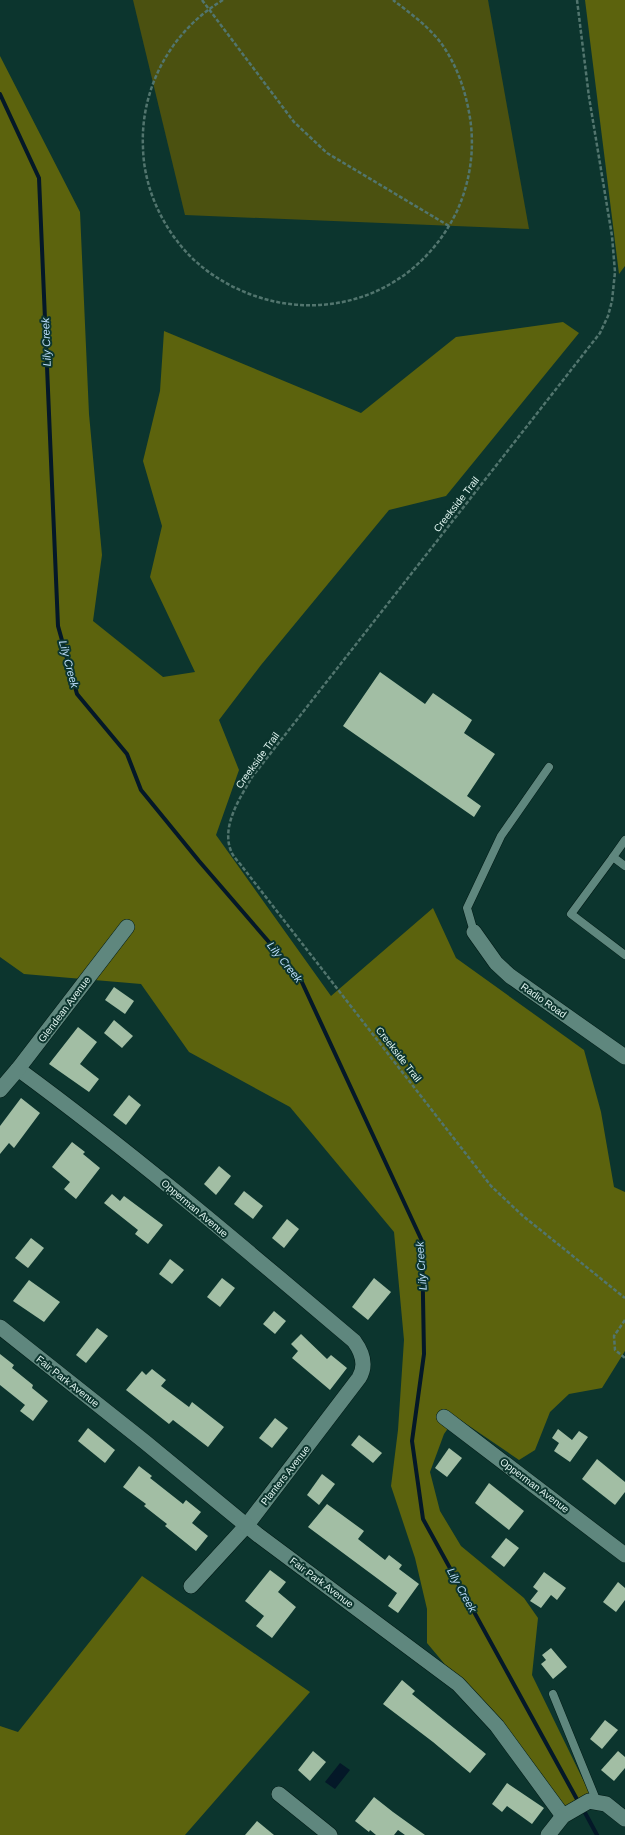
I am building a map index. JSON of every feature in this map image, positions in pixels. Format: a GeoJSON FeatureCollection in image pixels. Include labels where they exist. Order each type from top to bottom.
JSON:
{"type":"FeatureCollection","features":[{"type":"Feature","properties":{"kind":"street","name":"Glendean Avenue"},"geometry":{"type":"LineString","coordinates":[[0,1090],[18,1069],[127,927]]}},
{"type":"Feature","properties":{"kind":"street","name":"Radio Road"},"geometry":{"type":"LineString","coordinates":[[474,932],[496,963],[510,976],[625,1057]]}},
{"type":"Feature","properties":{"kind":"street","name":"Opperman Avenue"},"geometry":{"type":"LineString","coordinates":[[18,1069],[141,1163],[242,1246],[354,1341],[363,1356]]}},
{"type":"Feature","properties":{"kind":"street","name":"Fair Park Avenue"},"geometry":{"type":"LineString","coordinates":[[0,1326],[247,1525],[458,1684],[497,1726],[568,1813]]}},
{"type":"Feature","properties":{"kind":"street","name":"Planters Avenue"},"geometry":{"type":"LineString","coordinates":[[191,1586],[247,1525],[360,1378],[363,1366],[363,1356]]}},
{"type":"Feature","properties":{"kind":"street","name":"Opperman Avenue"},"geometry":{"type":"LineString","coordinates":[[444,1417],[625,1555]]}},
{"type":"Feature","properties":{"kind":"street"},"geometry":{"type":"LineString","coordinates":[[279,1794],[330,1835]]}},
{"type":"Feature","properties":{"kind":"street"},"geometry":{"type":"LineString","coordinates":[[548,1835],[568,1813],[593,1801],[611,1807],[625,1819]]}},
{"type":"Feature","properties":{"kind":"lane"},"geometry":{"type":"LineString","coordinates":[[474,932],[467,908],[483,871],[501,836],[549,767]]}},
{"type":"Feature","properties":{"kind":"lane"},"geometry":{"type":"LineString","coordinates":[[625,840],[571,914],[625,955]]}},
{"type":"Feature","properties":{"kind":"lane"},"geometry":{"type":"LineString","coordinates":[[613,857],[625,866]]}},
{"type":"Feature","properties":{"kind":"lane"},"geometry":{"type":"LineString","coordinates":[[552,1694],[593,1801]]}},
{"type":"Feature","properties":{"kind":"path"},"geometry":{"type":"LineString","coordinates":[[202,0],[294,122],[310,139],[327,153],[449,226]]}},
{"type":"Feature","properties":{"kind":"path"},"geometry":{"type":"LineString","coordinates":[[223,0],[209,8],[185,29],[166,55],[152,85],[144,116],[143,148],[147,180],[156,205],[175,239],[196,263],[222,282],[252,296],[283,304],[315,306],[348,301],[378,290],[406,274],[430,252],[449,226],[463,197],[471,166],[473,134],[468,102],[457,71],[440,43],[419,19],[393,0]]}},
{"type":"Feature","properties":{"kind":"path","name":"Creekside Trail"},"geometry":{"type":"LineString","coordinates":[[577,0],[589,96],[612,236],[615,272],[612,301],[608,316],[600,333],[252,777],[241,794],[230,823],[228,836],[231,851],[244,869],[490,1186],[523,1216],[625,1298]]}},
{"type":"Feature","properties":{"kind":"path"},"geometry":{"type":"LineString","coordinates":[[625,1320],[614,1336],[615,1350],[625,1358]]}},
{"type":"Feature","properties":{"kind":"green space"},"geometry":{"type":"Polygon","coordinates":[[[133,0],[488,0],[529,229],[185,215],[133,0]]]}},
{"type":"Feature","properties":{"kind":"green space"},"geometry":{"type":"Polygon","coordinates":[[[585,0],[625,0],[625,266],[619,274],[585,0]]]}},
{"type":"Feature","properties":{"kind":"green space"},"geometry":{"type":"Polygon","coordinates":[[[0,56],[80,212],[89,414],[102,555],[93,621],[163,677],[195,672],[150,577],[162,526],[143,461],[160,391],[164,331],[361,413],[456,337],[563,322],[579,333],[446,496],[389,510],[261,665],[219,720],[239,770],[216,835],[331,996],[433,908],[456,958],[584,1050],[601,1112],[614,1187],[625,1192],[625,1351],[602,1388],[569,1394],[550,1412],[535,1450],[519,1460],[456,1417],[444,1434],[430,1472],[440,1511],[461,1546],[524,1598],[538,1618],[532,1675],[590,1794],[564,1807],[427,1643],[427,1609],[415,1558],[391,1486],[398,1430],[404,1340],[394,1232],[290,1107],[189,1052],[141,984],[24,974],[0,957],[0,56]]]}},
{"type":"Feature","properties":{"kind":"green space"},"geometry":{"type":"Polygon","coordinates":[[[142,1576],[310,1692],[185,1835],[0,1835],[0,1726],[18,1732],[142,1576]]]}},
{"type":"Feature","properties":{"kind":"water"},"geometry":{"type":"Polygon","coordinates":[[[340,1763],[350,1770],[335,1789],[325,1782],[340,1763]]]}},
{"type":"Feature","properties":{"kind":"building"},"geometry":{"type":"Polygon","coordinates":[[[380,672],[425,704],[433,693],[472,720],[464,733],[495,754],[467,796],[481,806],[474,817],[343,726],[380,672]]]}},
{"type":"Feature","properties":{"kind":"building"},"geometry":{"type":"Polygon","coordinates":[[[114,987],[134,1001],[125,1014],[105,1000],[114,987]]]}},
{"type":"Feature","properties":{"kind":"building"},"geometry":{"type":"Polygon","coordinates":[[[114,1020],[133,1036],[122,1048],[104,1033],[114,1020]]]}},
{"type":"Feature","properties":{"kind":"building"},"geometry":{"type":"Polygon","coordinates":[[[78,1027],[97,1042],[80,1064],[99,1079],[89,1092],[49,1064],[78,1027]]]}},
{"type":"Feature","properties":{"kind":"building"},"geometry":{"type":"Polygon","coordinates":[[[129,1095],[141,1105],[126,1125],[113,1115],[129,1095]]]}},
{"type":"Feature","properties":{"kind":"building"},"geometry":{"type":"Polygon","coordinates":[[[21,1098],[40,1113],[14,1148],[9,1143],[0,1154],[0,1126],[21,1098]]]}},
{"type":"Feature","properties":{"kind":"building"},"geometry":{"type":"Polygon","coordinates":[[[72,1142],[85,1152],[83,1154],[100,1168],[76,1199],[64,1189],[70,1182],[52,1167],[72,1142]]]}},
{"type":"Feature","properties":{"kind":"building"},"geometry":{"type":"Polygon","coordinates":[[[219,1166],[231,1176],[216,1195],[204,1184],[219,1166]]]}},
{"type":"Feature","properties":{"kind":"building"},"geometry":{"type":"Polygon","coordinates":[[[244,1191],[263,1206],[253,1219],[234,1204],[244,1191]]]}},
{"type":"Feature","properties":{"kind":"building"},"geometry":{"type":"Polygon","coordinates":[[[112,1194],[120,1201],[124,1196],[163,1225],[148,1244],[135,1234],[138,1230],[104,1203],[112,1194]]]}},
{"type":"Feature","properties":{"kind":"building"},"geometry":{"type":"Polygon","coordinates":[[[287,1219],[299,1229],[284,1248],[272,1238],[287,1219]]]}},
{"type":"Feature","properties":{"kind":"building"},"geometry":{"type":"Polygon","coordinates":[[[31,1238],[44,1248],[28,1268],[15,1258],[31,1238]]]}},
{"type":"Feature","properties":{"kind":"building"},"geometry":{"type":"Polygon","coordinates":[[[170,1259],[184,1270],[172,1284],[159,1274],[170,1259]]]}},
{"type":"Feature","properties":{"kind":"building"},"geometry":{"type":"Polygon","coordinates":[[[222,1278],[235,1288],[220,1307],[207,1297],[222,1278]]]}},
{"type":"Feature","properties":{"kind":"building"},"geometry":{"type":"Polygon","coordinates":[[[374,1278],[391,1292],[368,1320],[352,1307],[374,1278]]]}},
{"type":"Feature","properties":{"kind":"building"},"geometry":{"type":"Polygon","coordinates":[[[29,1280],[60,1302],[44,1322],[13,1301],[29,1280]]]}},
{"type":"Feature","properties":{"kind":"building"},"geometry":{"type":"Polygon","coordinates":[[[274,1311],[286,1321],[275,1334],[263,1324],[274,1311]]]}},
{"type":"Feature","properties":{"kind":"building"},"geometry":{"type":"Polygon","coordinates":[[[97,1328],[108,1336],[86,1363],[76,1355],[97,1328]]]}},
{"type":"Feature","properties":{"kind":"building"},"geometry":{"type":"Polygon","coordinates":[[[301,1334],[327,1359],[331,1355],[347,1368],[330,1390],[292,1358],[298,1351],[291,1344],[301,1334]]]}},
{"type":"Feature","properties":{"kind":"building"},"geometry":{"type":"Polygon","coordinates":[[[0,1354],[14,1365],[12,1368],[33,1385],[32,1388],[48,1401],[33,1421],[20,1411],[25,1405],[0,1385],[0,1354]]]}},
{"type":"Feature","properties":{"kind":"building"},"geometry":{"type":"Polygon","coordinates":[[[152,1369],[166,1380],[161,1386],[189,1407],[192,1402],[224,1427],[208,1447],[173,1420],[169,1424],[126,1390],[142,1371],[146,1375],[152,1369]]]}},
{"type":"Feature","properties":{"kind":"building"},"geometry":{"type":"Polygon","coordinates":[[[275,1418],[288,1428],[272,1448],[259,1438],[275,1418]]]}},
{"type":"Feature","properties":{"kind":"building"},"geometry":{"type":"Polygon","coordinates":[[[88,1428],[115,1450],[105,1463],[78,1441],[88,1428]]]}},
{"type":"Feature","properties":{"kind":"building"},"geometry":{"type":"Polygon","coordinates":[[[558,1429],[572,1440],[579,1431],[588,1437],[570,1462],[554,1451],[559,1443],[552,1438],[558,1429]]]}},
{"type":"Feature","properties":{"kind":"building"},"geometry":{"type":"Polygon","coordinates":[[[359,1435],[382,1453],[373,1463],[351,1445],[359,1435]]]}},
{"type":"Feature","properties":{"kind":"building"},"geometry":{"type":"Polygon","coordinates":[[[449,1448],[462,1458],[447,1477],[435,1468],[449,1448]]]}},
{"type":"Feature","properties":{"kind":"building"},"geometry":{"type":"Polygon","coordinates":[[[597,1459],[625,1482],[625,1492],[615,1505],[582,1479],[597,1459]]]}},
{"type":"Feature","properties":{"kind":"building"},"geometry":{"type":"Polygon","coordinates":[[[139,1466],[152,1476],[150,1478],[183,1504],[186,1500],[201,1512],[192,1523],[208,1536],[196,1551],[165,1526],[167,1524],[144,1506],[146,1504],[123,1487],[139,1466]]]}},
{"type":"Feature","properties":{"kind":"building"},"geometry":{"type":"Polygon","coordinates":[[[322,1474],[335,1484],[319,1505],[307,1495],[322,1474]]]}},
{"type":"Feature","properties":{"kind":"building"},"geometry":{"type":"Polygon","coordinates":[[[489,1483],[524,1511],[509,1530],[475,1503],[489,1483]]]}},
{"type":"Feature","properties":{"kind":"building"},"geometry":{"type":"Polygon","coordinates":[[[327,1504],[364,1531],[358,1539],[385,1560],[389,1555],[402,1565],[399,1569],[419,1584],[398,1613],[388,1606],[397,1593],[308,1527],[327,1504]]]}},
{"type":"Feature","properties":{"kind":"building"},"geometry":{"type":"Polygon","coordinates":[[[506,1538],[519,1548],[504,1567],[491,1557],[506,1538]]]}},
{"type":"Feature","properties":{"kind":"building"},"geometry":{"type":"Polygon","coordinates":[[[270,1570],[286,1582],[278,1592],[296,1607],[272,1638],[256,1626],[264,1616],[245,1601],[270,1570]]]}},
{"type":"Feature","properties":{"kind":"building"},"geometry":{"type":"Polygon","coordinates":[[[544,1572],[566,1588],[557,1600],[551,1595],[541,1608],[530,1601],[538,1591],[533,1587],[544,1572]]]}},
{"type":"Feature","properties":{"kind":"building"},"geometry":{"type":"Polygon","coordinates":[[[618,1582],[625,1588],[625,1600],[616,1612],[603,1602],[618,1582]]]}},
{"type":"Feature","properties":{"kind":"building"},"geometry":{"type":"Polygon","coordinates":[[[551,1648],[567,1667],[553,1679],[541,1664],[546,1660],[542,1655],[551,1648]]]}},
{"type":"Feature","properties":{"kind":"building"},"geometry":{"type":"Polygon","coordinates":[[[402,1680],[415,1691],[412,1694],[486,1754],[470,1773],[433,1742],[383,1704],[402,1680]]]}},
{"type":"Feature","properties":{"kind":"building"},"geometry":{"type":"Polygon","coordinates":[[[605,1720],[618,1730],[602,1749],[590,1739],[605,1720]]]}},
{"type":"Feature","properties":{"kind":"building"},"geometry":{"type":"Polygon","coordinates":[[[313,1751],[326,1762],[310,1781],[298,1770],[313,1751]]]}},
{"type":"Feature","properties":{"kind":"building"},"geometry":{"type":"Polygon","coordinates":[[[618,1751],[625,1757],[625,1768],[614,1781],[601,1770],[618,1751]]]}},
{"type":"Feature","properties":{"kind":"building"},"geometry":{"type":"Polygon","coordinates":[[[507,1783],[544,1808],[532,1824],[507,1806],[502,1812],[492,1804],[507,1783]]]}},
{"type":"Feature","properties":{"kind":"building"},"geometry":{"type":"Polygon","coordinates":[[[374,1797],[425,1835],[405,1835],[398,1830],[394,1835],[376,1835],[370,1830],[369,1832],[355,1821],[374,1797]]]}},
{"type":"Feature","properties":{"kind":"building"},"geometry":{"type":"Polygon","coordinates":[[[257,1821],[274,1835],[245,1835],[257,1821]]]}},
{"type":"Feature","properties":{"kind":"waterway","name":"Lily Creek"},"geometry":{"type":"LineString","coordinates":[[0,94],[39,178],[58,626],[77,694],[127,754],[141,790],[199,861],[300,978],[422,1241],[424,1354],[412,1441],[423,1519],[579,1803]]}},
{"type":"Feature","properties":{"kind":"waterway","name":"Lily Creek"},"geometry":{"type":"LineString","coordinates":[[583,1809],[597,1835]]}}]}
